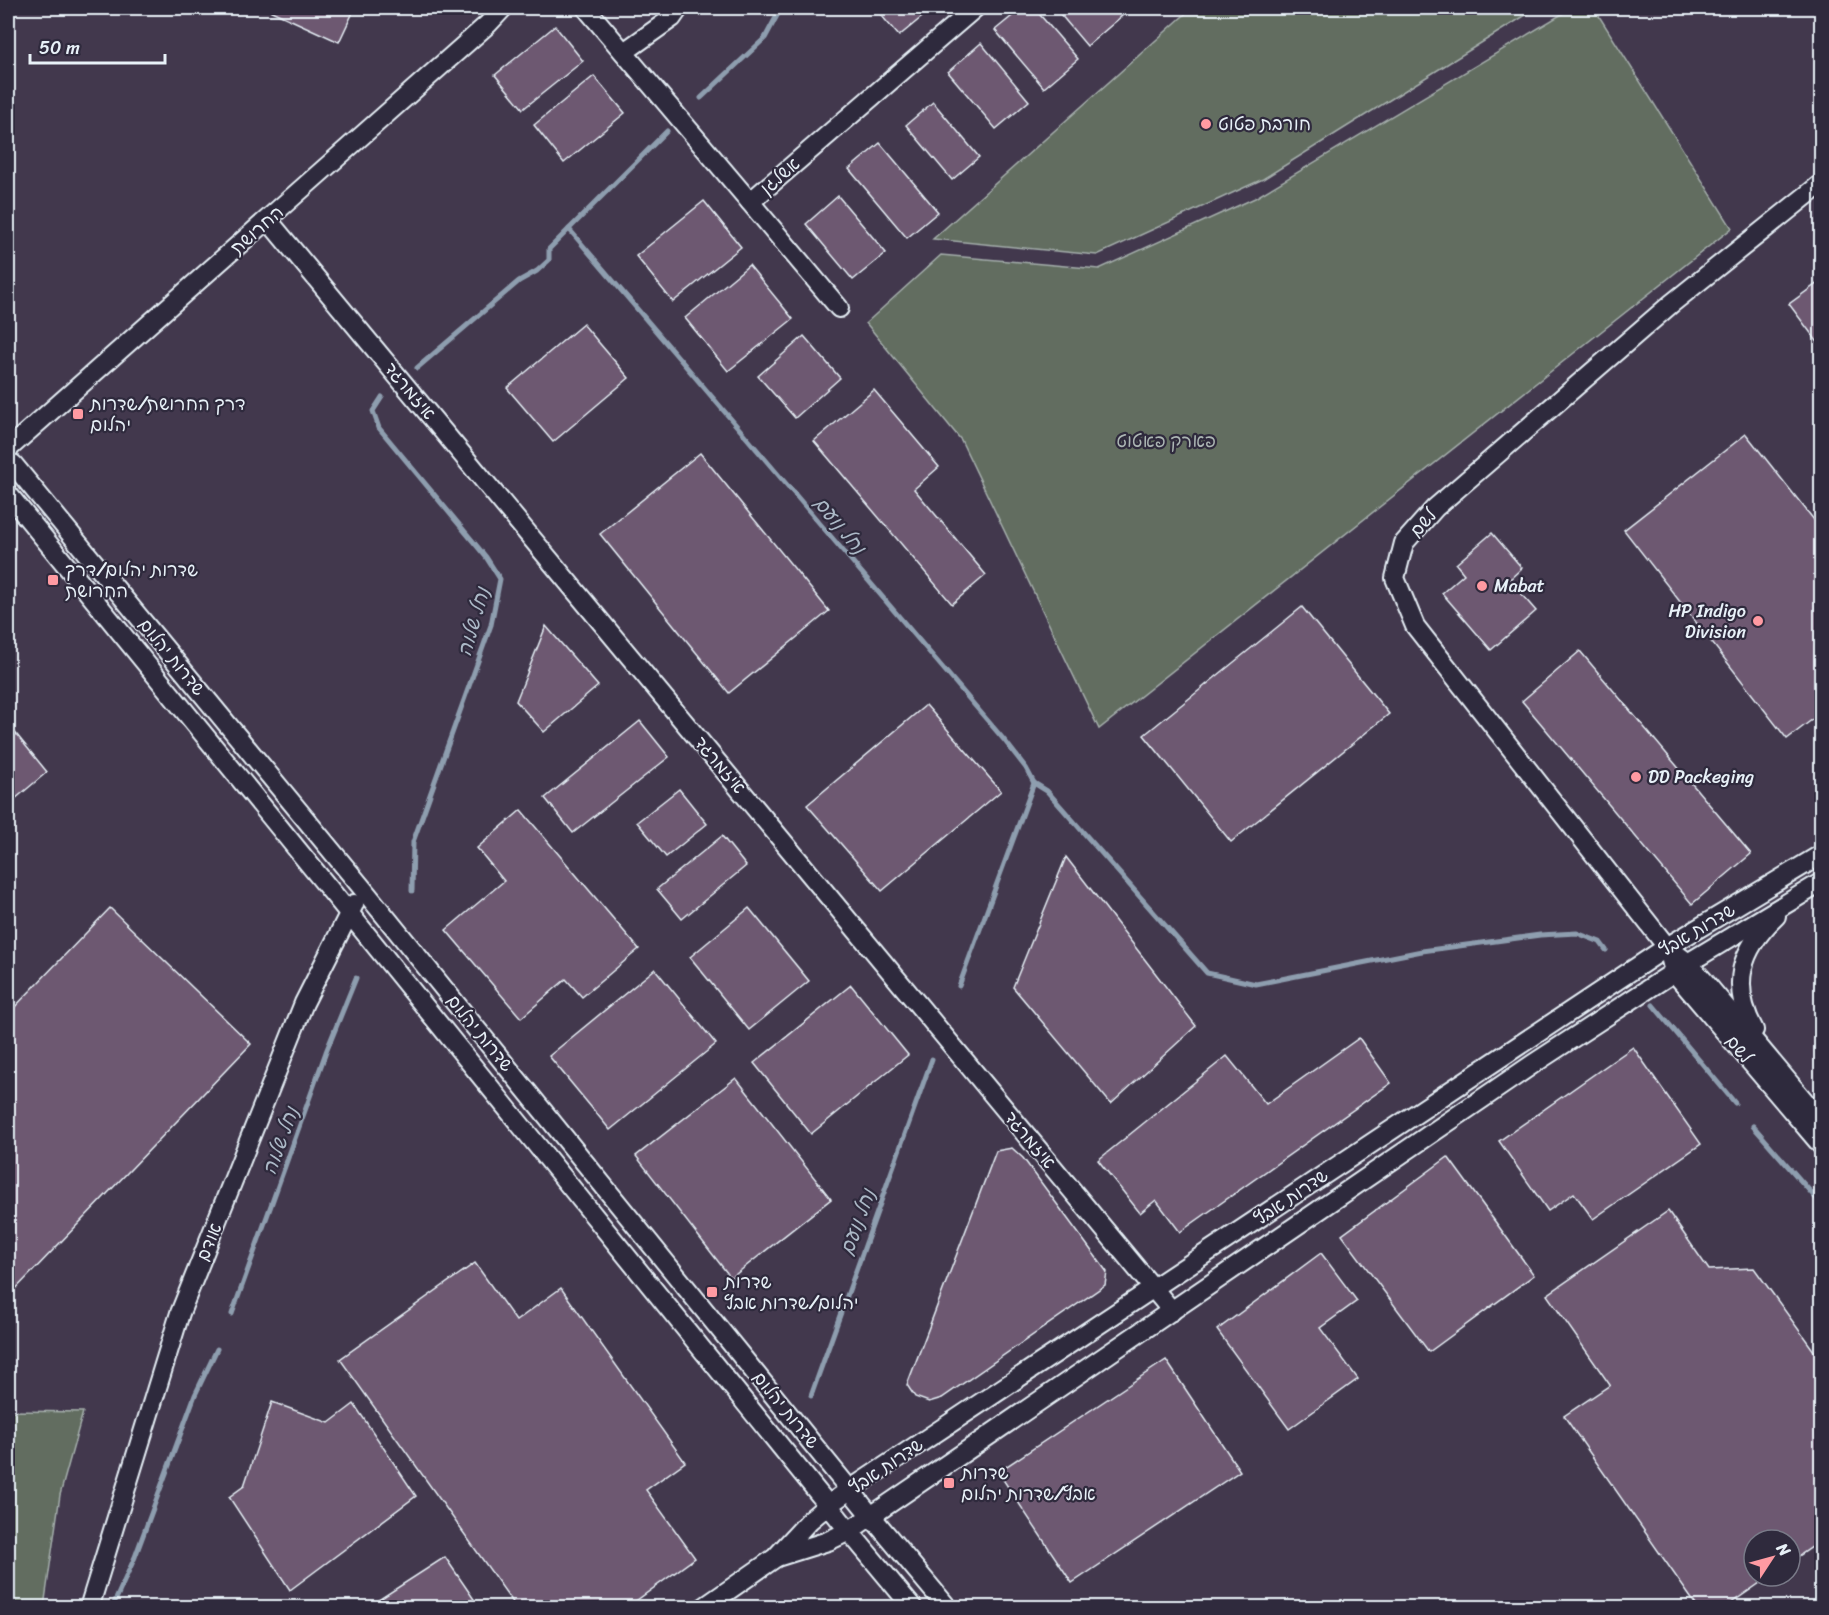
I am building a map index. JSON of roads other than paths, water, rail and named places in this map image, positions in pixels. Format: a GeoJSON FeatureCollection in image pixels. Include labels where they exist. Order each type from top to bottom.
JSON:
{"type":"FeatureCollection","features":[{"type":"Feature","properties":{"kind":"street","name":"החרושת"},"geometry":{"type":"LineString","coordinates":[[8,449],[488,24],[503,8]]}},
{"type":"Feature","properties":{"kind":"street","name":"אשלגן"},"geometry":{"type":"LineString","coordinates":[[586,8],[750,202],[975,8]]}},
{"type":"Feature","properties":{"kind":"street"},"geometry":{"type":"LineString","coordinates":[[624,52],[672,18],[679,8]]}},
{"type":"Feature","properties":{"kind":"street","name":"לשם"},"geometry":{"type":"LineString","coordinates":[[1821,183],[1671,304],[1435,508],[1404,543],[1395,578],[1415,626],[1821,1146]]}},
{"type":"Feature","properties":{"kind":"street"},"geometry":{"type":"LineString","coordinates":[[750,202],[839,308]]}},
{"type":"Feature","properties":{"kind":"street","name":"איזמרגד"},"geometry":{"type":"LineString","coordinates":[[268,220],[1172,1311]]}},
{"type":"Feature","properties":{"kind":"street","name":"שדרות יהלום"},"geometry":{"type":"LineString","coordinates":[[8,463],[13,464],[363,889],[948,1608]]}},
{"type":"Feature","properties":{"kind":"street","name":"שדרות יהלום"},"geometry":{"type":"LineString","coordinates":[[8,494],[913,1608]]}},
{"type":"Feature","properties":{"kind":"street","name":"שדרות אבץ"},"geometry":{"type":"LineString","coordinates":[[703,1608],[775,1558],[810,1520],[851,1489],[1667,947],[1821,854]]}},
{"type":"Feature","properties":{"kind":"street","name":"שדרות אבץ"},"geometry":{"type":"LineString","coordinates":[[775,1558],[828,1541],[849,1531],[1533,1064],[1681,968],[1821,882]]}},
{"type":"Feature","properties":{"kind":"street","name":"אודם"},"geometry":{"type":"LineString","coordinates":[[88,1608],[180,1313],[303,1003],[363,889]]}},
{"type":"Feature","properties":{"kind":"street"},"geometry":{"type":"LineString","coordinates":[[1769,1059],[1742,1004],[1741,976],[1747,950],[1765,926],[1795,898]]}},
{"type":"Feature","properties":{"kind":"street","name":"לשם"},"geometry":{"type":"LineString","coordinates":[[1681,968],[1769,1059],[1821,1122]]}},
{"type":"Feature","properties":{"kind":"waterway","name":"נחל נועם"},"geometry":{"type":"LineString","coordinates":[[701,98],[765,38],[781,8]]}},
{"type":"Feature","properties":{"kind":"waterway","name":"נחל נועם"},"geometry":{"type":"LineString","coordinates":[[667,131],[569,229],[1005,741],[1026,768],[1034,783],[959,986]]}},
{"type":"Feature","properties":{"kind":"waterway","name":"נחל שלוה"},"geometry":{"type":"LineString","coordinates":[[417,368],[519,281],[537,271],[549,260],[549,249],[569,229]]}},
{"type":"Feature","properties":{"kind":"waterway","name":"נחל שלוה"},"geometry":{"type":"LineString","coordinates":[[382,397],[373,411],[379,428],[486,557],[500,579],[491,625],[413,842],[412,891]]}},
{"type":"Feature","properties":{"kind":"waterway"},"geometry":{"type":"LineString","coordinates":[[1034,783],[1047,791],[1207,973],[1256,984],[1422,951],[1540,935],[1577,933],[1600,942],[1606,950]]}},
{"type":"Feature","properties":{"kind":"waterway","name":"נחל שלוה"},"geometry":{"type":"LineString","coordinates":[[232,1314],[326,1052],[356,978]]}},
{"type":"Feature","properties":{"kind":"waterway"},"geometry":{"type":"LineString","coordinates":[[1653,1005],[1735,1103]]}},
{"type":"Feature","properties":{"kind":"waterway","name":"נחל נועם"},"geometry":{"type":"LineString","coordinates":[[811,1396],[932,1059]]}},
{"type":"Feature","properties":{"kind":"waterway"},"geometry":{"type":"LineString","coordinates":[[1753,1126],[1822,1205]]}},
{"type":"Feature","properties":{"kind":"waterway","name":"נחל שלוה"},"geometry":{"type":"LineString","coordinates":[[112,1608],[135,1557],[195,1395],[217,1349]]}},
{"type":"Feature","properties":{"kind":"place","name":"חורבת פטוט"},"geometry":{"type":"Point","coordinates":[1206,124]}},
{"type":"Feature","properties":{"kind":"place","name":"דרך החרושת/שדרות יהלום"},"geometry":{"type":"Point","coordinates":[78,414]}},
{"type":"Feature","properties":{"kind":"place","name":"שדרות יהלום/דרך החרושת"},"geometry":{"type":"Point","coordinates":[53,580]}},
{"type":"Feature","properties":{"kind":"place","name":"Mabat"},"geometry":{"type":"Point","coordinates":[1482,586]}},
{"type":"Feature","properties":{"kind":"place","name":"HP Indigo Division"},"geometry":{"type":"Point","coordinates":[1758,621]}},
{"type":"Feature","properties":{"kind":"place","name":"DD Packeging"},"geometry":{"type":"Point","coordinates":[1636,777]}},
{"type":"Feature","properties":{"kind":"place","name":"שדרות יהלום/שדרות אבץ"},"geometry":{"type":"Point","coordinates":[712,1292]}},
{"type":"Feature","properties":{"kind":"place","name":"שדרות אבץ/שדרות יהלום"},"geometry":{"type":"Point","coordinates":[949,1483]}},
{"type":"Feature","properties":{"kind":"park label","name":"פארק פאטוט"},"geometry":{"type":"Point","coordinates":[1166,441]}}]}
